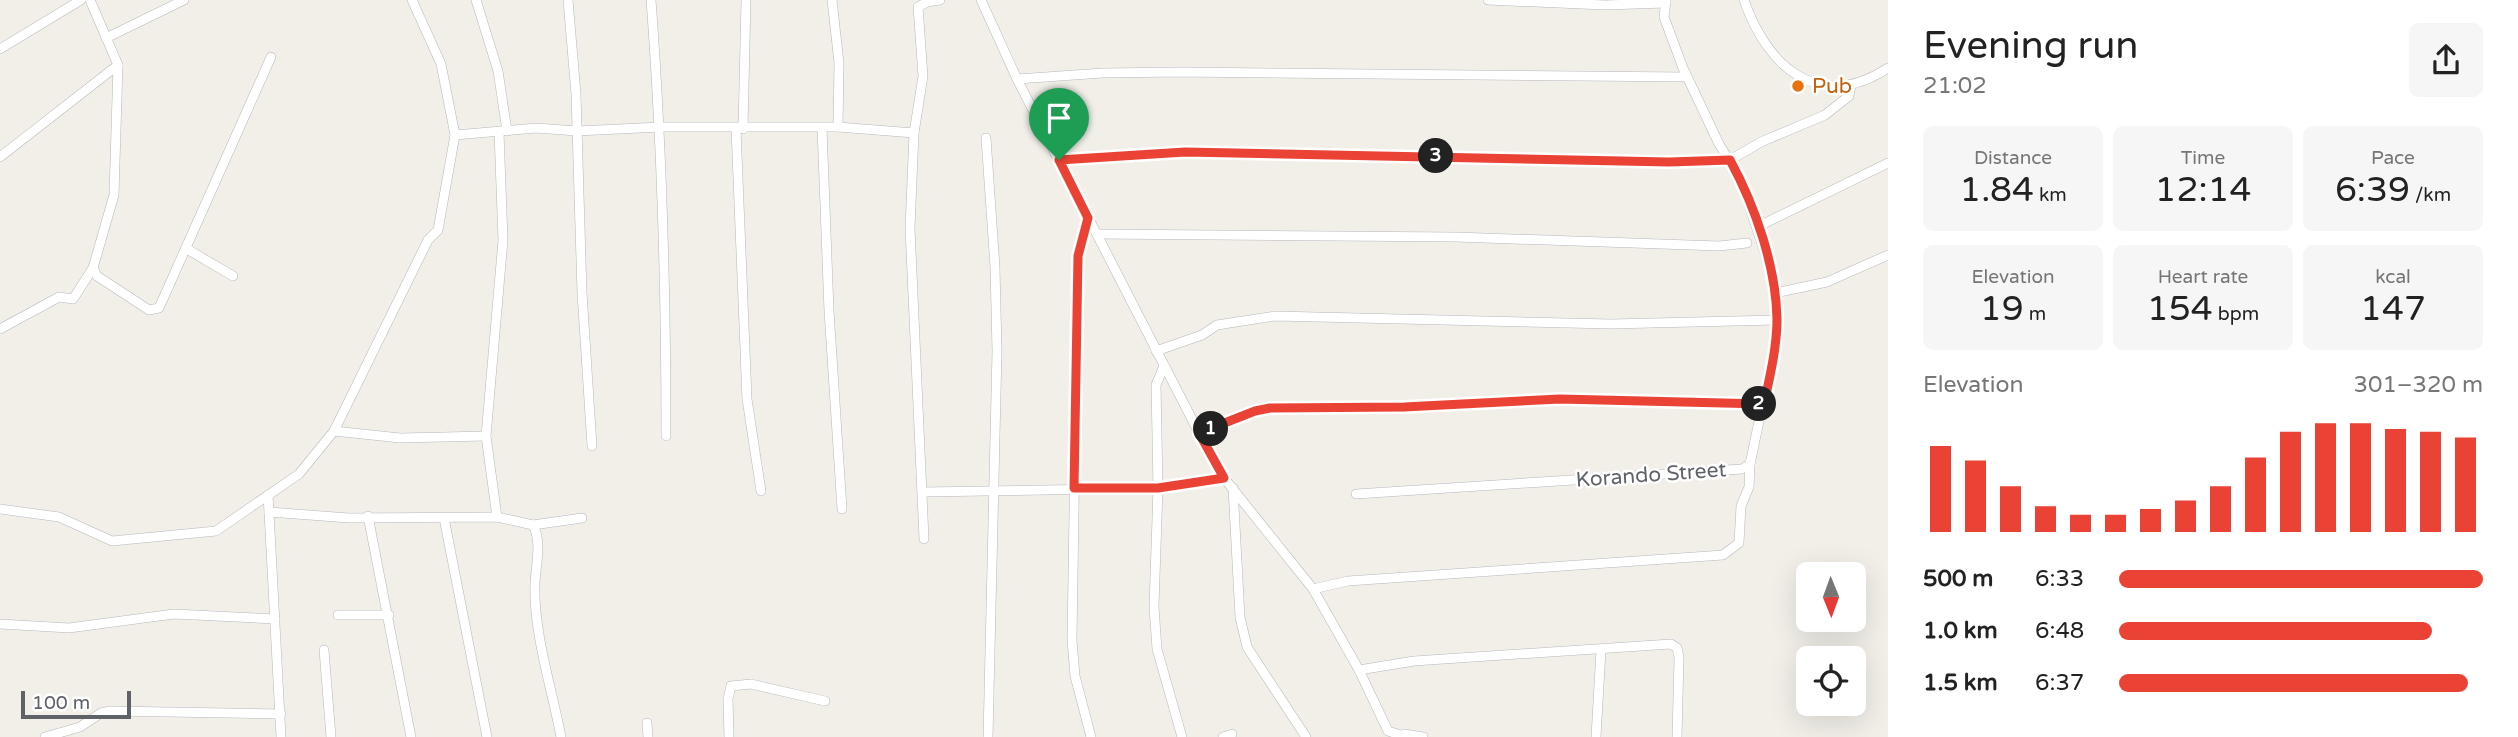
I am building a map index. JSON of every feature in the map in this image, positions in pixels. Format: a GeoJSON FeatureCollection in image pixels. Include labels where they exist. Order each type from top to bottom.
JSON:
{"type":"FeatureCollection","features":[{"type":"Feature","properties":{"kind":"street"},"geometry":{"type":"LineString","coordinates":[[0,50],[81,0]]}},
{"type":"Feature","properties":{"kind":"street"},"geometry":{"type":"LineString","coordinates":[[0,329],[59,298],[74,299],[93,268],[114,195],[118,65],[90,0]]}},
{"type":"Feature","properties":{"kind":"street"},"geometry":{"type":"LineString","coordinates":[[106,38],[184,0]]}},
{"type":"Feature","properties":{"kind":"street"},"geometry":{"type":"LineString","coordinates":[[0,509],[59,517],[112,541],[214,532],[299,474],[334,431],[428,240],[438,230],[455,135],[441,64],[412,0]]}},
{"type":"Feature","properties":{"kind":"street"},"geometry":{"type":"LineString","coordinates":[[477,0],[498,71],[503,131],[503,240],[486,436],[497,517]]}},
{"type":"Feature","properties":{"kind":"street"},"geometry":{"type":"LineString","coordinates":[[568,0],[592,446]]}},
{"type":"Feature","properties":{"kind":"street"},"geometry":{"type":"LineString","coordinates":[[651,0],[661,127],[666,282],[666,436]]}},
{"type":"Feature","properties":{"kind":"street"},"geometry":{"type":"LineString","coordinates":[[746,0],[740,129],[747,398],[761,491]]}},
{"type":"Feature","properties":{"kind":"street"},"geometry":{"type":"LineString","coordinates":[[832,0],[839,63],[838,127]]}},
{"type":"Feature","properties":{"kind":"street"},"geometry":{"type":"LineString","coordinates":[[924,539],[912,330],[910,228],[915,133],[923,76],[918,7],[940,0]]}},
{"type":"Feature","properties":{"kind":"street"},"geometry":{"type":"LineString","coordinates":[[981,0],[1017,79],[1224,478],[1313,589],[1359,670],[1388,731],[1406,737]]}},
{"type":"Feature","properties":{"kind":"street"},"geometry":{"type":"LineString","coordinates":[[1488,0],[1605,5],[1666,1]]}},
{"type":"Feature","properties":{"kind":"street"},"geometry":{"type":"LineString","coordinates":[[1744,0],[1757,32],[1782,65],[1799,78],[1829,87],[1851,85],[1888,68]]}},
{"type":"Feature","properties":{"kind":"street","name":"Korando Street"},"geometry":{"type":"LineString","coordinates":[[1356,494],[1672,476],[1742,469],[1750,464],[1764,404],[1777,320],[1775,293],[1740,178],[1688,77],[1664,17],[1666,1]]}},
{"type":"Feature","properties":{"kind":"street"},"geometry":{"type":"LineString","coordinates":[[93,268],[97,276],[149,310],[159,308],[271,57]]}},
{"type":"Feature","properties":{"kind":"street"},"geometry":{"type":"LineString","coordinates":[[0,157],[118,65]]}},
{"type":"Feature","properties":{"kind":"street"},"geometry":{"type":"LineString","coordinates":[[1017,79],[1103,73],[1181,72],[1688,77]]}},
{"type":"Feature","properties":{"kind":"street"},"geometry":{"type":"LineString","coordinates":[[1059,160],[1185,152],[1669,162],[1730,160],[1761,142],[1825,115],[1849,96],[1851,85]]}},
{"type":"Feature","properties":{"kind":"street"},"geometry":{"type":"LineString","coordinates":[[455,135],[536,128],[577,131],[661,127],[838,127],[915,133]]}},
{"type":"Feature","properties":{"kind":"street"},"geometry":{"type":"LineString","coordinates":[[822,128],[829,312],[842,509]]}},
{"type":"Feature","properties":{"kind":"street"},"geometry":{"type":"LineString","coordinates":[[986,138],[997,351],[988,737]]}},
{"type":"Feature","properties":{"kind":"street"},"geometry":{"type":"LineString","coordinates":[[1757,227],[1888,163]]}},
{"type":"Feature","properties":{"kind":"street"},"geometry":{"type":"LineString","coordinates":[[1088,218],[1078,256],[1072,640],[1075,676],[1091,737]]}},
{"type":"Feature","properties":{"kind":"street"},"geometry":{"type":"LineString","coordinates":[[1097,234],[1456,237],[1719,246],[1747,243]]}},
{"type":"Feature","properties":{"kind":"street"},"geometry":{"type":"LineString","coordinates":[[187,249],[233,276]]}},
{"type":"Feature","properties":{"kind":"street"},"geometry":{"type":"LineString","coordinates":[[1775,293],[1827,282],[1888,255]]}},
{"type":"Feature","properties":{"kind":"street"},"geometry":{"type":"LineString","coordinates":[[1156,351],[1202,335],[1217,325],[1275,316],[1611,324],[1777,320]]}},
{"type":"Feature","properties":{"kind":"street"},"geometry":{"type":"LineString","coordinates":[[1164,366],[1156,385],[1158,488],[1154,607],[1157,649],[1182,737]]}},
{"type":"Feature","properties":{"kind":"street"},"geometry":{"type":"LineString","coordinates":[[1199,433],[1255,411],[1270,408],[1404,407],[1560,399],[1764,404]]}},
{"type":"Feature","properties":{"kind":"street"},"geometry":{"type":"LineString","coordinates":[[334,431],[400,438],[486,436]]}},
{"type":"Feature","properties":{"kind":"street"},"geometry":{"type":"LineString","coordinates":[[1313,589],[1349,581],[1723,555],[1739,543],[1741,506],[1749,487],[1750,464]]}},
{"type":"Feature","properties":{"kind":"street"},"geometry":{"type":"LineString","coordinates":[[923,492],[1158,488],[1224,478]]}},
{"type":"Feature","properties":{"kind":"street"},"geometry":{"type":"LineString","coordinates":[[1233,488],[1240,617],[1247,647],[1306,737]]}},
{"type":"Feature","properties":{"kind":"street"},"geometry":{"type":"LineString","coordinates":[[268,495],[281,737]]}},
{"type":"Feature","properties":{"kind":"street"},"geometry":{"type":"LineString","coordinates":[[270,512],[349,518],[497,517],[533,525],[582,518]]}},
{"type":"Feature","properties":{"kind":"street"},"geometry":{"type":"LineString","coordinates":[[368,516],[411,737]]}},
{"type":"Feature","properties":{"kind":"street"},"geometry":{"type":"LineString","coordinates":[[444,518],[486,737]]}},
{"type":"Feature","properties":{"kind":"street"},"geometry":{"type":"LineString","coordinates":[[533,525],[538,538],[538,613],[561,737]]}},
{"type":"Feature","properties":{"kind":"street"},"geometry":{"type":"LineString","coordinates":[[0,624],[69,628],[174,614],[275,618]]}},
{"type":"Feature","properties":{"kind":"street"},"geometry":{"type":"LineString","coordinates":[[338,615],[389,615]]}},
{"type":"Feature","properties":{"kind":"street"},"geometry":{"type":"LineString","coordinates":[[1359,670],[1414,661],[1671,644],[1678,649],[1677,737]]}},
{"type":"Feature","properties":{"kind":"street"},"geometry":{"type":"LineString","coordinates":[[324,650],[331,737]]}},
{"type":"Feature","properties":{"kind":"street"},"geometry":{"type":"LineString","coordinates":[[1596,737],[1601,650]]}},
{"type":"Feature","properties":{"kind":"street"},"geometry":{"type":"LineString","coordinates":[[729,737],[728,699],[732,686],[751,684],[825,701]]}},
{"type":"Feature","properties":{"kind":"street"},"geometry":{"type":"LineString","coordinates":[[45,737],[80,727],[110,711],[281,714]]}},
{"type":"Feature","properties":{"kind":"street"},"geometry":{"type":"LineString","coordinates":[[647,723],[648,737]]}},
{"type":"Feature","properties":{"kind":"street"},"geometry":{"type":"LineString","coordinates":[[1388,731],[1423,737]]}},
{"type":"Feature","properties":{"kind":"place","name":"Pub"},"geometry":{"type":"Point","coordinates":[1798,86]}},
{"type":"Feature","properties":{"kind":"route"},"geometry":{"type":"LineString","coordinates":[[1185,152],[1669,162],[1730,160],[1740,178],[1755,219],[1775,293],[1777,320],[1764,404],[1560,399],[1404,407],[1270,408],[1255,411],[1199,433],[1224,478],[1158,488],[1074,488],[1078,410],[1078,256],[1088,218],[1059,160],[1069,157],[1185,152]]}}]}
